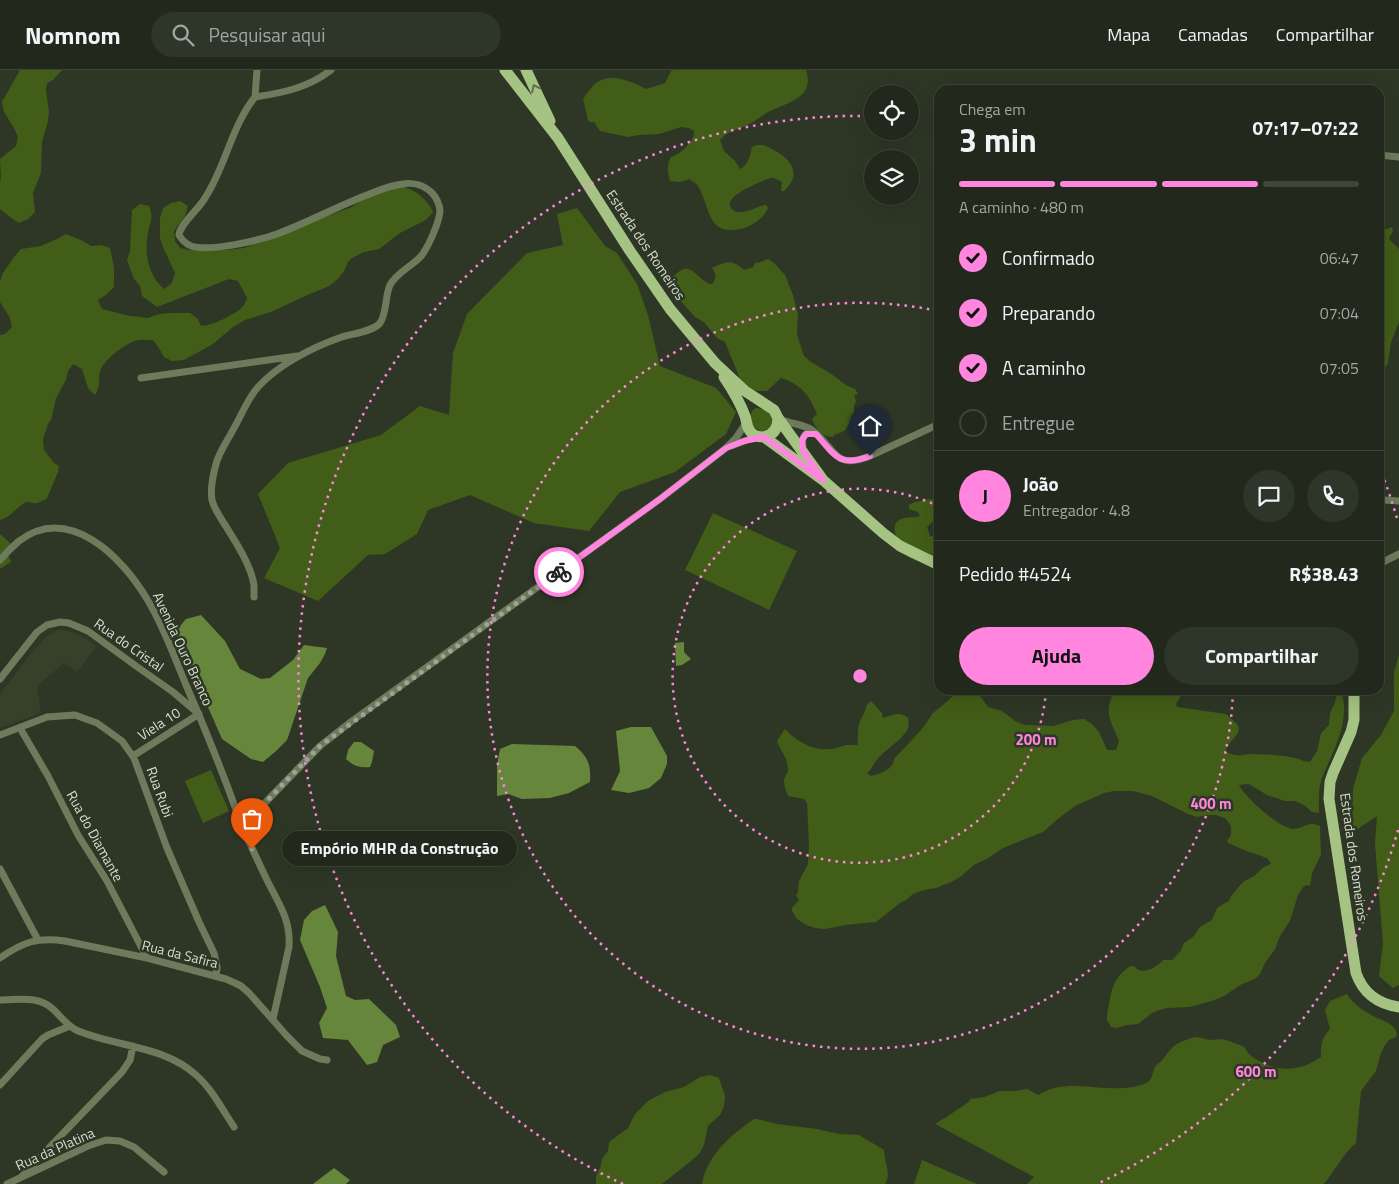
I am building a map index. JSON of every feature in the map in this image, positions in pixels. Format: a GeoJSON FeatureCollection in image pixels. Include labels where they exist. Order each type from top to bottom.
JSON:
{"type":"FeatureCollection","features":[{"type":"Feature","properties":{"kind":"main road","name":"Estrada dos Romeiros"},"geometry":{"type":"LineString","coordinates":[[505,70],[558,138],[630,251],[670,309],[715,363],[746,392],[774,410],[823,480]]}},
{"type":"Feature","properties":{"kind":"main road","name":"Estrada dos Romeiros"},"geometry":{"type":"LineString","coordinates":[[526,70],[558,138]]}},
{"type":"Feature","properties":{"kind":"main road","name":"Estrada dos Romeiros"},"geometry":{"type":"LineString","coordinates":[[715,363],[734,393],[750,432],[764,437],[823,480],[900,546],[934,564]]}},
{"type":"Feature","properties":{"kind":"main road"},"geometry":{"type":"LineString","coordinates":[[746,421],[748,413],[756,407],[766,406]]}},
{"type":"Feature","properties":{"kind":"main road"},"geometry":{"type":"LineString","coordinates":[[764,437],[775,431],[778,418]]}},
{"type":"Feature","properties":{"kind":"main road","name":"Estrada dos Romeiros"},"geometry":{"type":"LineString","coordinates":[[1354,695],[1354,720],[1351,732],[1330,782],[1330,810],[1356,973],[1362,986],[1374,998],[1383,1003],[1399,1007]]}},
{"type":"Feature","properties":{"kind":"street"},"geometry":{"type":"LineString","coordinates":[[254,597],[254,585],[247,564],[212,500],[216,462],[256,388],[271,375],[300,355],[323,343],[345,335],[372,329],[380,324],[389,287],[394,279],[421,255],[437,223],[440,210],[438,201],[423,186],[414,183],[404,183],[351,201],[276,234],[220,247],[197,247],[186,244],[179,235],[179,232],[198,210],[211,189],[240,120],[255,98],[257,70]]}},
{"type":"Feature","properties":{"kind":"street"},"geometry":{"type":"LineString","coordinates":[[255,98],[287,92],[314,81],[330,70]]}},
{"type":"Feature","properties":{"kind":"street"},"geometry":{"type":"LineString","coordinates":[[1384,155],[1399,156]]}},
{"type":"Feature","properties":{"kind":"street"},"geometry":{"type":"LineString","coordinates":[[141,378],[300,355]]}},
{"type":"Feature","properties":{"kind":"street"},"geometry":{"type":"LineString","coordinates":[[778,418],[806,427],[816,434],[836,456],[842,460],[854,462],[934,426]]}},
{"type":"Feature","properties":{"kind":"street"},"geometry":{"type":"LineString","coordinates":[[247,805],[241,809],[239,818],[248,825],[254,824],[258,819],[258,810],[320,746],[660,499],[726,448],[736,438],[746,421]]}},
{"type":"Feature","properties":{"kind":"street"},"geometry":{"type":"LineString","coordinates":[[803,451],[803,437],[809,433],[816,434]]}},
{"type":"Feature","properties":{"kind":"street"},"geometry":{"type":"LineString","coordinates":[[726,448],[744,441],[764,437]]}},
{"type":"Feature","properties":{"kind":"street"},"geometry":{"type":"LineString","coordinates":[[1384,500],[1399,501]]}},
{"type":"Feature","properties":{"kind":"street","name":"Avenida Ouro Branco"},"geometry":{"type":"LineString","coordinates":[[0,560],[20,540],[42,530],[54,529],[79,533],[106,549],[124,568],[147,599],[198,714],[247,838],[285,915],[289,930],[289,947],[273,1019]]}},
{"type":"Feature","properties":{"kind":"street"},"geometry":{"type":"LineString","coordinates":[[1384,562],[1399,554]]}},
{"type":"Feature","properties":{"kind":"street","name":"Rua do Cristal"},"geometry":{"type":"LineString","coordinates":[[0,679],[37,632],[47,625],[60,622],[69,623],[88,631],[173,692],[198,714]]}},
{"type":"Feature","properties":{"kind":"street","name":"Viela 10"},"geometry":{"type":"LineString","coordinates":[[133,756],[198,714]]}},
{"type":"Feature","properties":{"kind":"street","name":"Rua Rubi"},"geometry":{"type":"LineString","coordinates":[[0,735],[47,717],[76,715],[97,723],[122,741],[133,756],[167,848],[214,953],[217,967],[216,976]]}},
{"type":"Feature","properties":{"kind":"street","name":"Rua do Diamante"},"geometry":{"type":"LineString","coordinates":[[20,728],[147,958]]}},
{"type":"Feature","properties":{"kind":"street"},"geometry":{"type":"LineString","coordinates":[[232,798],[240,804],[253,806],[258,810]]}},
{"type":"Feature","properties":{"kind":"street"},"geometry":{"type":"LineString","coordinates":[[247,838],[248,825]]}},
{"type":"Feature","properties":{"kind":"street"},"geometry":{"type":"LineString","coordinates":[[0,869],[38,940]]}},
{"type":"Feature","properties":{"kind":"street","name":"Rua da Safira"},"geometry":{"type":"LineString","coordinates":[[0,958],[14,948],[28,942],[45,939],[65,941],[147,958],[226,979],[241,986],[302,1051],[320,1060],[328,1060]]}},
{"type":"Feature","properties":{"kind":"street"},"geometry":{"type":"LineString","coordinates":[[0,1000],[35,1000],[47,1003],[70,1026],[95,1036],[163,1055],[177,1062],[197,1075],[212,1093],[234,1127]]}},
{"type":"Feature","properties":{"kind":"street"},"geometry":{"type":"LineString","coordinates":[[0,1085],[42,1039],[70,1026]]}},
{"type":"Feature","properties":{"kind":"street"},"geometry":{"type":"LineString","coordinates":[[21,1177],[122,1072],[130,1060],[133,1046]]}},
{"type":"Feature","properties":{"kind":"street","name":"Rua da Platina"},"geometry":{"type":"LineString","coordinates":[[7,1184],[88,1146],[112,1140],[134,1147],[164,1172]]}},
{"type":"Feature","properties":{"kind":"shaded area"},"geometry":{"type":"Polygon","coordinates":[[[20,70],[62,70],[53,80],[47,83],[49,112],[42,142],[41,173],[33,193],[35,212],[28,219],[19,223],[0,209],[0,159],[16,146],[18,137],[4,112],[2,102],[20,70]]]}},
{"type":"Feature","properties":{"kind":"shaded area"},"geometry":{"type":"Polygon","coordinates":[[[806,70],[807,87],[799,97],[770,111],[750,124],[729,133],[720,140],[724,151],[735,161],[740,169],[747,163],[752,147],[761,145],[786,158],[792,168],[793,179],[784,191],[781,191],[782,182],[770,178],[739,193],[730,202],[732,210],[736,212],[743,212],[766,205],[768,208],[759,220],[745,228],[722,229],[712,220],[696,184],[689,179],[680,182],[670,181],[669,160],[686,147],[694,135],[694,131],[681,127],[659,134],[628,137],[600,131],[594,122],[588,120],[583,99],[596,83],[608,78],[615,78],[628,81],[646,89],[665,83],[671,71],[806,70]]]}},
{"type":"Feature","properties":{"kind":"shaded area"},"geometry":{"type":"Polygon","coordinates":[[[404,187],[421,196],[433,212],[426,220],[400,233],[379,249],[364,252],[352,258],[338,279],[329,286],[271,312],[245,320],[233,327],[213,344],[184,360],[172,361],[164,357],[153,340],[134,341],[115,353],[103,365],[95,395],[88,388],[82,369],[73,364],[56,398],[51,420],[43,439],[44,450],[54,463],[59,466],[47,498],[37,503],[26,502],[7,517],[0,520],[0,335],[5,334],[12,327],[10,318],[0,302],[0,281],[3,273],[21,249],[41,246],[66,234],[91,246],[101,245],[110,248],[114,267],[114,287],[98,300],[102,309],[148,318],[159,314],[190,313],[198,319],[201,326],[230,316],[244,305],[247,298],[238,281],[229,279],[157,307],[142,296],[140,286],[134,279],[127,260],[130,251],[132,210],[140,204],[149,206],[151,217],[147,241],[148,263],[154,277],[164,289],[172,283],[175,273],[160,238],[160,218],[163,208],[171,203],[180,201],[188,206],[185,216],[174,231],[175,241],[180,248],[189,250],[226,250],[244,248],[350,208],[367,197],[385,189],[404,187]]]}},
{"type":"Feature","properties":{"kind":"shaded area"},"geometry":{"type":"Polygon","coordinates":[[[577,208],[605,246],[617,253],[637,284],[648,315],[660,366],[716,388],[736,412],[726,434],[675,472],[620,492],[589,531],[534,523],[470,495],[428,510],[417,534],[385,554],[368,555],[318,601],[264,578],[280,548],[258,494],[288,463],[381,435],[420,406],[449,415],[453,353],[467,314],[527,253],[563,245],[557,214],[577,208]]]}},
{"type":"Feature","properties":{"kind":"shaded area"},"geometry":{"type":"Polygon","coordinates":[[[1392,227],[1393,232],[1389,239],[1399,249],[1399,322],[1391,342],[1388,363],[1384,369],[1384,230],[1392,227]]]}},
{"type":"Feature","properties":{"kind":"shaded area"},"geometry":{"type":"Polygon","coordinates":[[[768,259],[785,275],[793,295],[798,314],[797,335],[804,356],[846,385],[855,389],[858,394],[854,396],[856,401],[854,418],[844,431],[833,437],[826,436],[815,426],[812,419],[817,414],[808,396],[800,387],[781,378],[767,391],[756,391],[746,387],[740,379],[725,342],[717,338],[704,322],[695,317],[668,284],[681,270],[686,269],[695,272],[707,283],[712,284],[715,276],[712,268],[728,262],[744,270],[753,267],[756,262],[768,259]]]}},
{"type":"Feature","properties":{"kind":"shaded area"},"geometry":{"type":"Polygon","coordinates":[[[756,408],[767,410],[775,420],[769,433],[756,429],[749,418],[756,408]]]}},
{"type":"Feature","properties":{"kind":"shaded area"},"geometry":{"type":"Polygon","coordinates":[[[934,500],[934,520],[927,527],[930,536],[934,536],[934,563],[918,561],[906,556],[898,545],[895,525],[899,520],[920,516],[918,512],[909,509],[909,505],[915,502],[934,500]]]}},
{"type":"Feature","properties":{"kind":"shaded area"},"geometry":{"type":"Polygon","coordinates":[[[713,513],[797,551],[769,610],[685,570],[713,513]]]}},
{"type":"Feature","properties":{"kind":"shaded area"},"geometry":{"type":"Polygon","coordinates":[[[0,534],[11,544],[8,555],[11,562],[0,569],[0,534]]]}},
{"type":"Feature","properties":{"kind":"shaded area"},"geometry":{"type":"Polygon","coordinates":[[[201,615],[225,641],[240,669],[261,679],[270,678],[293,660],[304,645],[327,648],[320,663],[308,678],[287,740],[263,762],[251,759],[222,739],[175,632],[186,619],[201,615]]]}},
{"type":"Feature","properties":{"kind":"shaded area"},"geometry":{"type":"Polygon","coordinates":[[[58,630],[74,633],[97,646],[77,672],[64,663],[37,686],[41,713],[0,728],[0,694],[42,641],[58,630]]]}},
{"type":"Feature","properties":{"kind":"shaded area"},"geometry":{"type":"Polygon","coordinates":[[[684,642],[684,652],[691,659],[682,665],[676,666],[675,643],[684,642]]]}},
{"type":"Feature","properties":{"kind":"shaded area"},"geometry":{"type":"Polygon","coordinates":[[[1399,655],[1399,985],[1393,988],[1379,976],[1383,943],[1375,844],[1377,816],[1356,830],[1352,825],[1353,789],[1362,758],[1381,735],[1394,711],[1394,673],[1399,655]]]}},
{"type":"Feature","properties":{"kind":"shaded area"},"geometry":{"type":"Polygon","coordinates":[[[954,695],[980,695],[988,707],[1002,711],[1015,721],[1025,725],[1053,726],[1084,719],[1099,732],[1107,750],[1116,750],[1119,741],[1110,719],[1109,710],[1113,695],[1181,695],[1176,704],[1177,707],[1226,714],[1237,724],[1239,728],[1238,733],[1226,748],[1226,752],[1229,754],[1285,756],[1310,762],[1317,751],[1321,733],[1329,725],[1330,713],[1337,695],[1342,695],[1344,716],[1337,744],[1322,778],[1319,795],[1319,813],[1312,812],[1304,805],[1295,801],[1285,801],[1267,795],[1249,784],[1239,785],[1248,797],[1271,818],[1287,827],[1296,829],[1312,824],[1320,826],[1321,855],[1312,873],[1310,886],[1303,887],[1298,895],[1290,921],[1260,974],[1255,979],[1212,1001],[1189,1007],[1159,1010],[1138,1024],[1117,1028],[1111,1027],[1107,1020],[1109,1003],[1114,985],[1120,974],[1131,966],[1145,971],[1155,967],[1163,960],[1172,960],[1180,952],[1184,943],[1193,937],[1200,927],[1212,920],[1217,908],[1229,901],[1243,882],[1271,863],[1267,858],[1228,843],[1227,841],[1231,835],[1231,826],[1225,818],[1216,815],[1197,817],[1152,796],[1133,791],[1104,793],[1075,806],[1043,832],[1003,848],[974,865],[951,882],[913,894],[876,922],[825,929],[806,925],[797,919],[792,908],[799,900],[796,895],[799,881],[808,864],[807,803],[804,799],[788,796],[785,786],[784,779],[788,767],[777,741],[785,729],[806,745],[818,749],[833,749],[846,745],[858,745],[859,724],[866,706],[871,701],[882,713],[883,718],[896,714],[905,716],[908,718],[909,724],[907,730],[876,761],[867,773],[871,776],[889,768],[894,759],[922,729],[933,713],[954,695]]]}},
{"type":"Feature","properties":{"kind":"shaded area"},"geometry":{"type":"Polygon","coordinates":[[[631,727],[651,727],[667,756],[667,764],[661,778],[649,788],[629,793],[611,790],[620,771],[616,731],[631,727]]]}},
{"type":"Feature","properties":{"kind":"shaded area"},"geometry":{"type":"Polygon","coordinates":[[[354,742],[361,742],[374,751],[370,767],[357,766],[346,759],[348,750],[354,742]]]}},
{"type":"Feature","properties":{"kind":"shaded area"},"geometry":{"type":"Polygon","coordinates":[[[512,744],[575,746],[588,761],[590,782],[569,793],[550,798],[522,799],[508,794],[497,796],[497,765],[500,749],[512,744]]]}},
{"type":"Feature","properties":{"kind":"shaded area"},"geometry":{"type":"Polygon","coordinates":[[[211,770],[229,811],[203,823],[185,781],[211,770]]]}},
{"type":"Feature","properties":{"kind":"shaded area"},"geometry":{"type":"Polygon","coordinates":[[[325,905],[338,932],[336,956],[346,996],[355,1000],[369,999],[396,1025],[400,1037],[383,1045],[377,1062],[367,1065],[348,1040],[323,1038],[319,1023],[327,1008],[300,940],[304,920],[312,911],[325,905]]]}},
{"type":"Feature","properties":{"kind":"shaded area"},"geometry":{"type":"Polygon","coordinates":[[[1347,994],[1360,1007],[1391,1025],[1397,1033],[1396,1037],[1389,1040],[1385,1045],[1376,1071],[1361,1091],[1356,1143],[1343,1157],[1324,1184],[1027,1184],[1034,1177],[936,1123],[965,1105],[971,1099],[984,1097],[1000,1091],[1027,1089],[1038,1095],[1050,1089],[1063,1086],[1119,1088],[1133,1087],[1146,1083],[1151,1078],[1155,1067],[1171,1049],[1180,1042],[1195,1037],[1211,1040],[1222,1039],[1237,1044],[1244,1047],[1254,1058],[1272,1066],[1288,1069],[1305,1066],[1321,1057],[1322,1042],[1330,1029],[1325,1010],[1330,1001],[1347,994]]]}},
{"type":"Feature","properties":{"kind":"shaded area"},"geometry":{"type":"Polygon","coordinates":[[[710,1075],[719,1078],[725,1096],[724,1106],[720,1115],[708,1126],[704,1145],[699,1154],[662,1184],[596,1184],[596,1177],[602,1159],[608,1151],[609,1142],[628,1128],[635,1114],[648,1101],[665,1092],[684,1087],[700,1077],[710,1075]]]}},
{"type":"Feature","properties":{"kind":"shaded area"},"geometry":{"type":"Polygon","coordinates":[[[754,1119],[839,1134],[859,1135],[884,1150],[888,1172],[887,1180],[885,1184],[702,1184],[709,1164],[721,1147],[754,1119]]]}},
{"type":"Feature","properties":{"kind":"shaded area"},"geometry":{"type":"Polygon","coordinates":[[[922,1160],[977,1184],[914,1184],[922,1160]]]}},
{"type":"Feature","properties":{"kind":"shaded area"},"geometry":{"type":"Polygon","coordinates":[[[334,1168],[350,1180],[346,1184],[313,1184],[334,1168]]]}},
{"type":"Feature","properties":{"kind":"way so far"},"geometry":{"type":"LineString","coordinates":[[252,849],[247,838],[248,825],[254,824],[259,816],[258,810],[320,746],[559,572]]}},
{"type":"Feature","properties":{"kind":"place","name":"Empório MHR da Construção"},"geometry":{"type":"Point","coordinates":[252,849]}},
{"type":"Feature","properties":{"kind":"route"},"geometry":{"type":"LineString","coordinates":[[559,572],[660,499],[726,448],[744,441],[764,437],[823,480],[803,451],[802,440],[806,434],[816,434],[842,460],[854,462],[870,456]]}}]}
